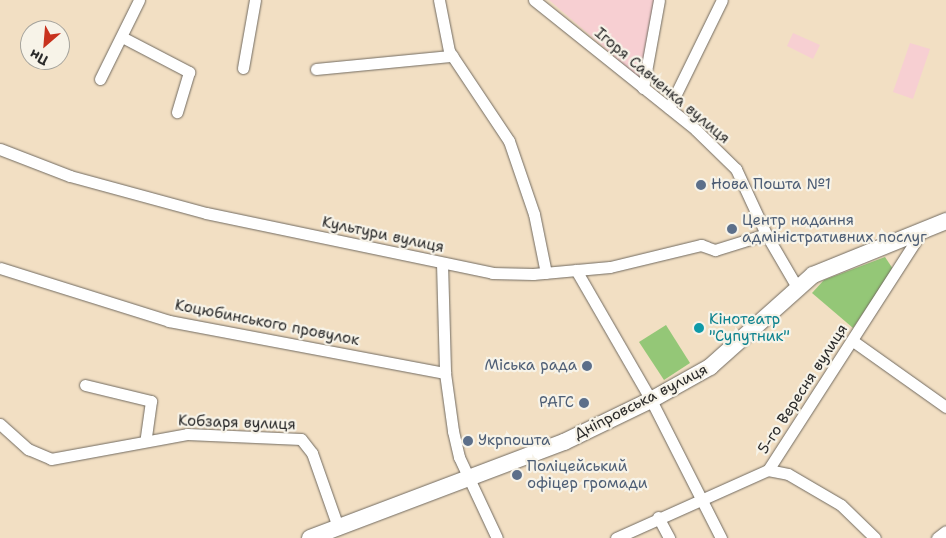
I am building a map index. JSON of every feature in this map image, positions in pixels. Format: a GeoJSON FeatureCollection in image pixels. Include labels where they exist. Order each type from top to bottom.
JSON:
{"type":"FeatureCollection","features":[{"type":"Feature","properties":{"kind":"highway","name":"Дніпровська вулиця"},"geometry":{"type":"LineString","coordinates":[[310,538],[564,442],[651,400],[710,367],[797,287],[821,271],[920,234],[946,221]]}},
{"type":"Feature","properties":{"kind":"street"},"geometry":{"type":"LineString","coordinates":[[100,79],[140,0]]}},
{"type":"Feature","properties":{"kind":"street"},"geometry":{"type":"LineString","coordinates":[[242,68],[255,0]]}},
{"type":"Feature","properties":{"kind":"street"},"geometry":{"type":"LineString","coordinates":[[439,0],[452,56],[509,142],[534,214],[546,273]]}},
{"type":"Feature","properties":{"kind":"street","name":"Ігоря Савченка вулиця"},"geometry":{"type":"LineString","coordinates":[[534,0],[669,108],[736,169],[766,234],[797,287]]}},
{"type":"Feature","properties":{"kind":"street"},"geometry":{"type":"LineString","coordinates":[[643,88],[659,0]]}},
{"type":"Feature","properties":{"kind":"street"},"geometry":{"type":"LineString","coordinates":[[669,108],[722,0]]}},
{"type":"Feature","properties":{"kind":"street"},"geometry":{"type":"LineString","coordinates":[[122,37],[189,72],[178,112]]}},
{"type":"Feature","properties":{"kind":"street"},"geometry":{"type":"LineString","coordinates":[[316,69],[452,56]]}},
{"type":"Feature","properties":{"kind":"street","name":"Культури вулиця"},"geometry":{"type":"LineString","coordinates":[[0,149],[70,176],[206,213],[492,273],[546,273],[576,270],[701,245],[715,250],[766,234]]}},
{"type":"Feature","properties":{"kind":"street","name":"5-го Вересня вулиця"},"geometry":{"type":"LineString","coordinates":[[616,538],[658,517],[768,470],[853,341],[920,234]]}},
{"type":"Feature","properties":{"kind":"street"},"geometry":{"type":"LineString","coordinates":[[442,263],[444,373],[453,431],[469,478],[497,538]]}},
{"type":"Feature","properties":{"kind":"street","name":"Коцюбинського провулок"},"geometry":{"type":"LineString","coordinates":[[0,268],[169,321],[444,373]]}},
{"type":"Feature","properties":{"kind":"street"},"geometry":{"type":"LineString","coordinates":[[576,270],[651,400],[721,538]]}},
{"type":"Feature","properties":{"kind":"street"},"geometry":{"type":"LineString","coordinates":[[853,341],[946,406]]}},
{"type":"Feature","properties":{"kind":"street"},"geometry":{"type":"LineString","coordinates":[[85,385],[151,401],[146,438]]}},
{"type":"Feature","properties":{"kind":"street","name":"Кобзаря вулиця"},"geometry":{"type":"LineString","coordinates":[[0,424],[28,449],[51,459],[146,438],[187,434],[302,439],[312,453],[338,527]]}},
{"type":"Feature","properties":{"kind":"street"},"geometry":{"type":"LineString","coordinates":[[768,470],[788,474],[841,505],[875,538]]}},
{"type":"Feature","properties":{"kind":"street"},"geometry":{"type":"LineString","coordinates":[[658,517],[669,538]]}},
{"type":"Feature","properties":{"kind":"street"},"geometry":{"type":"LineString","coordinates":[[937,538],[946,531]]}},
{"type":"Feature","properties":{"kind":"shaded area"},"geometry":{"type":"Polygon","coordinates":[[[549,0],[655,0],[641,79],[549,0]]]}},
{"type":"Feature","properties":{"kind":"shaded area"},"geometry":{"type":"Polygon","coordinates":[[[793,33],[820,45],[813,59],[787,46],[793,33]]]}},
{"type":"Feature","properties":{"kind":"shaded area"},"geometry":{"type":"Polygon","coordinates":[[[910,43],[930,49],[913,99],[893,92],[910,43]]]}},
{"type":"Feature","properties":{"kind":"green space"},"geometry":{"type":"Polygon","coordinates":[[[885,257],[893,269],[853,328],[812,293],[824,280],[885,257]]]}},
{"type":"Feature","properties":{"kind":"green space"},"geometry":{"type":"Polygon","coordinates":[[[666,325],[690,363],[664,380],[639,342],[666,325]]]}},
{"type":"Feature","properties":{"kind":"place","name":"Нова Пошта №1"},"geometry":{"type":"Point","coordinates":[701,185]}},
{"type":"Feature","properties":{"kind":"place","name":"Центр надання адміністративних послуг"},"geometry":{"type":"Point","coordinates":[732,229]}},
{"type":"Feature","properties":{"kind":"place","name":"Кінотеатр \"Супутник\""},"geometry":{"type":"Point","coordinates":[699,328]}},
{"type":"Feature","properties":{"kind":"place","name":"Міська рада"},"geometry":{"type":"Point","coordinates":[587,366]}},
{"type":"Feature","properties":{"kind":"place","name":"РАГС"},"geometry":{"type":"Point","coordinates":[584,403]}},
{"type":"Feature","properties":{"kind":"place","name":"Укрпошта"},"geometry":{"type":"Point","coordinates":[468,441]}},
{"type":"Feature","properties":{"kind":"place","name":"Поліцейський офіцер громади"},"geometry":{"type":"Point","coordinates":[517,475]}}]}
